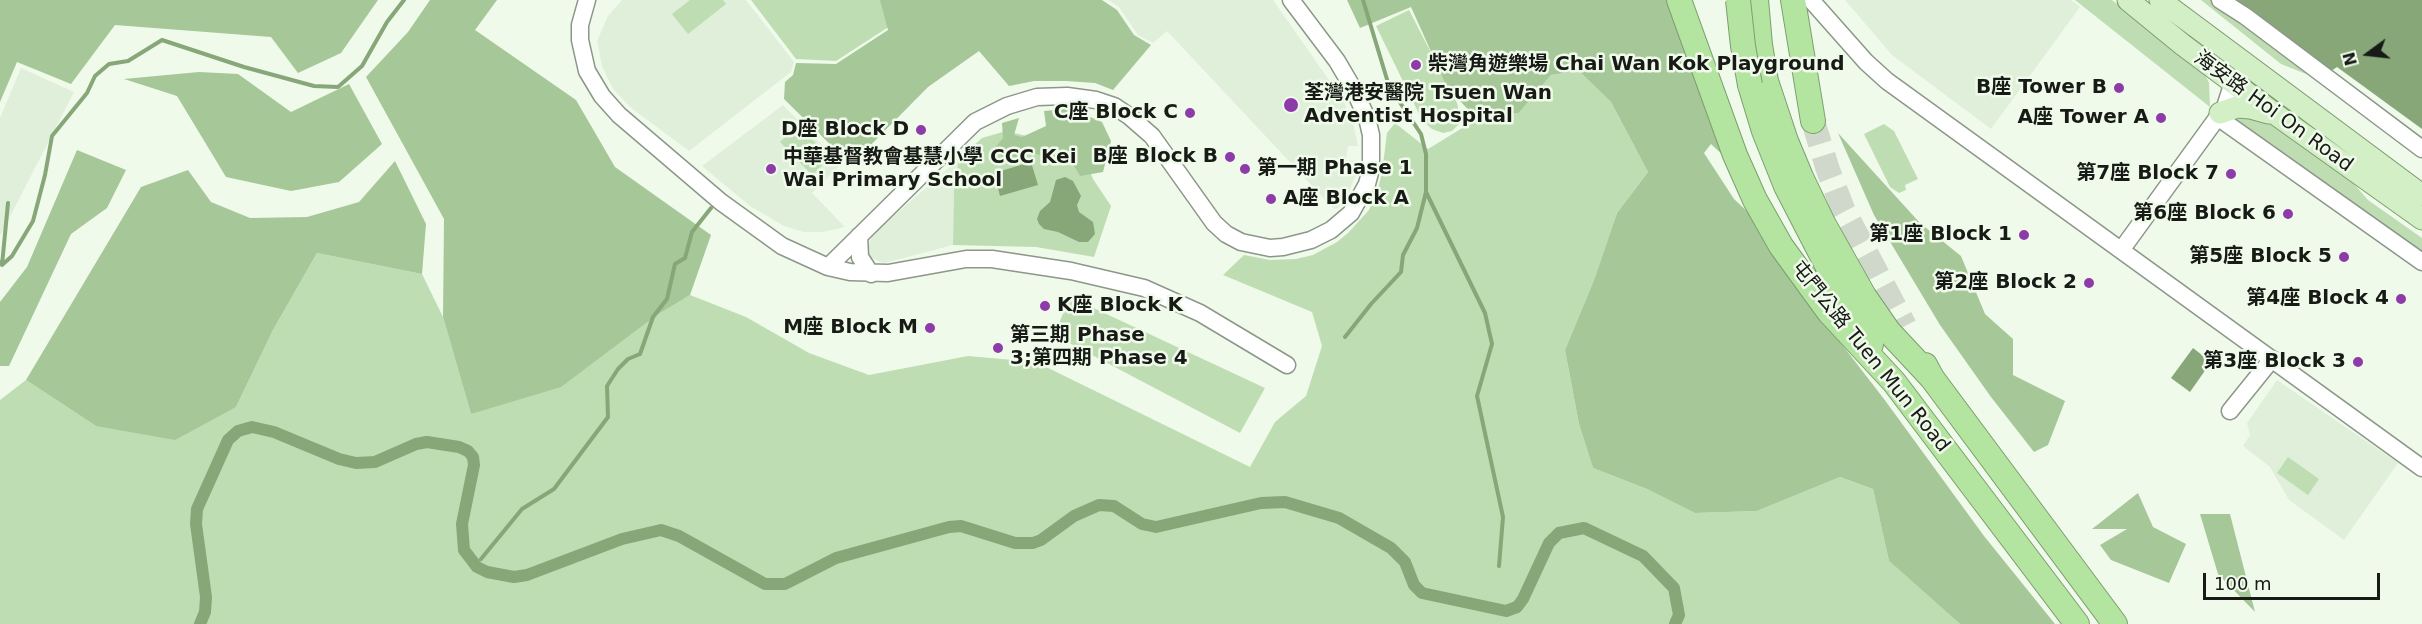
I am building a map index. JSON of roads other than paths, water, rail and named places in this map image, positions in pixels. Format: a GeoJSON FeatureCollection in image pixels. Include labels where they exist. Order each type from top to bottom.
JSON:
{"type":"FeatureCollection","features":[{"type":"Feature","properties":{"kind":"highway","name":"屯門公路 Tuen Mun Road"},"geometry":{"type":"LineString","coordinates":[[1679,0],[1696,42],[1734,155],[1767,222],[1797,269],[1829,312],[1894,382],[2077,624]]}},
{"type":"Feature","properties":{"kind":"highway"},"geometry":{"type":"LineString","coordinates":[[1738,0],[1743,46],[1758,83],[1849,270],[1890,333],[1932,378]]}},
{"type":"Feature","properties":{"kind":"highway"},"geometry":{"type":"LineString","coordinates":[[1756,0],[1762,57],[1758,83],[1764,131],[1786,186],[1833,278],[1894,382]]}},
{"type":"Feature","properties":{"kind":"highway"},"geometry":{"type":"LineString","coordinates":[[1793,0],[1810,110]]}},
{"type":"Feature","properties":{"kind":"highway","name":"屯門公路 Tuen Mun Road"},"geometry":{"type":"LineString","coordinates":[[1905,326],[1932,378],[2115,624]]}},
{"type":"Feature","properties":{"kind":"main road","name":"海安路 Hoi On Road"},"geometry":{"type":"LineString","coordinates":[[2128,0],[2232,82],[2422,219]]}},
{"type":"Feature","properties":{"kind":"main road","name":"海安路 Hoi On Road"},"geometry":{"type":"LineString","coordinates":[[2160,0],[2422,195]]}},
{"type":"Feature","properties":{"kind":"main road"},"geometry":{"type":"LineString","coordinates":[[2210,39],[2229,67],[2232,82]]}},
{"type":"Feature","properties":{"kind":"main road"},"geometry":{"type":"LineString","coordinates":[[2222,117],[2231,108],[2250,108],[2275,114]]}},
{"type":"Feature","properties":{"kind":"street"},"geometry":{"type":"LineString","coordinates":[[587,0],[580,25],[583,57],[594,84],[610,106],[720,202],[782,246],[828,267],[871,274],[966,259],[992,259],[1071,271],[1144,288],[1200,313],[1287,365]]}},
{"type":"Feature","properties":{"kind":"street"},"geometry":{"type":"LineString","coordinates":[[828,267],[975,122],[1021,101],[1067,96],[1105,103],[1137,121],[1152,136],[1203,211],[1226,234],[1241,242],[1270,248],[1292,246],[1326,233],[1341,222],[1360,198],[1371,169],[1371,135],[1367,118],[1354,90],[1336,61],[1291,0]]}},
{"type":"Feature","properties":{"kind":"street"},"geometry":{"type":"LineString","coordinates":[[1811,0],[1866,62],[1887,81],[2422,468]]}},
{"type":"Feature","properties":{"kind":"street"},"geometry":{"type":"LineString","coordinates":[[2220,0],[2245,16],[2422,149]]}},
{"type":"Feature","properties":{"kind":"street"},"geometry":{"type":"LineString","coordinates":[[2122,249],[2222,117],[2232,82]]}},
{"type":"Feature","properties":{"kind":"street"},"geometry":{"type":"LineString","coordinates":[[2222,117],[2422,262]]}},
{"type":"Feature","properties":{"kind":"street"},"geometry":{"type":"LineString","coordinates":[[859,236],[860,257],[871,274]]}},
{"type":"Feature","properties":{"kind":"street"},"geometry":{"type":"LineString","coordinates":[[2230,411],[2272,359]]}},
{"type":"Feature","properties":{"kind":"waterway"},"geometry":{"type":"LineString","coordinates":[[0,262],[2,265],[12,256],[33,221],[52,136],[87,93],[95,76],[109,64],[128,61],[162,40],[244,67],[314,86],[338,87],[362,66],[387,22],[404,0]]}},
{"type":"Feature","properties":{"kind":"waterway"},"geometry":{"type":"LineString","coordinates":[[1345,337],[1371,304],[1401,272],[1403,255],[1417,228],[1426,192],[1426,154],[1421,134],[1389,86],[1363,0]]}},
{"type":"Feature","properties":{"kind":"waterway"},"geometry":{"type":"LineString","coordinates":[[1426,192],[1485,313],[1492,344],[1477,396],[1503,517],[1499,566]]}},
{"type":"Feature","properties":{"kind":"waterway"},"geometry":{"type":"LineString","coordinates":[[2,265],[8,203]]}},
{"type":"Feature","properties":{"kind":"waterway"},"geometry":{"type":"LineString","coordinates":[[481,559],[522,509],[554,489],[608,417],[607,386],[628,359],[640,354],[653,317],[667,299],[675,264],[685,258],[692,232],[711,208]]}},
{"type":"Feature","properties":{"kind":"waterway"},"geometry":{"type":"LineString","coordinates":[[200,624],[205,612],[206,597],[196,524],[197,509],[228,440],[238,431],[252,427],[274,432],[339,459],[356,463],[375,462],[416,444],[427,442],[459,447],[468,451],[473,457],[474,465],[462,524],[464,550],[477,567],[487,572],[514,577],[527,575],[622,539],[661,530],[679,536],[765,584],[785,584],[836,558],[949,527],[961,526],[1015,543],[1033,543],[1041,540],[1074,516],[1099,505],[1114,506],[1142,524],[1156,527],[1261,503],[1285,502],[1339,518],[1391,548],[1405,562],[1414,585],[1422,593],[1506,611],[1517,607],[1523,599],[1549,543],[1559,533],[1584,528],[1643,556],[1674,588],[1679,615],[1675,624]]}},
{"type":"Feature","properties":{"kind":"tunnel"},"geometry":{"type":"LineString","coordinates":[[1813,121],[1843,209],[1905,326]]}},
{"type":"Feature","properties":{"kind":"place","name":"柴灣角遊樂場 Chai Wan Kok Playground"},"geometry":{"type":"Point","coordinates":[1416,65]}},
{"type":"Feature","properties":{"kind":"place","name":"B座 Tower B"},"geometry":{"type":"Point","coordinates":[2119,88]}},
{"type":"Feature","properties":{"kind":"place","name":"荃灣港安醫院 Tsuen Wan Adventist Hospital"},"geometry":{"type":"Point","coordinates":[1291,105]}},
{"type":"Feature","properties":{"kind":"place","name":"C座 Block C"},"geometry":{"type":"Point","coordinates":[1190,113]}},
{"type":"Feature","properties":{"kind":"place","name":"A座 Tower A"},"geometry":{"type":"Point","coordinates":[2161,118]}},
{"type":"Feature","properties":{"kind":"place","name":"D座 Block D"},"geometry":{"type":"Point","coordinates":[921,130]}},
{"type":"Feature","properties":{"kind":"place","name":"B座 Block B"},"geometry":{"type":"Point","coordinates":[1230,157]}},
{"type":"Feature","properties":{"kind":"place","name":"中華基督教會基慧小學 CCC Kei Wai Primary School"},"geometry":{"type":"Point","coordinates":[771,169]}},
{"type":"Feature","properties":{"kind":"place","name":"第一期 Phase 1"},"geometry":{"type":"Point","coordinates":[1245,169]}},
{"type":"Feature","properties":{"kind":"place","name":"第7座 Block 7"},"geometry":{"type":"Point","coordinates":[2231,174]}},
{"type":"Feature","properties":{"kind":"place","name":"A座 Block A"},"geometry":{"type":"Point","coordinates":[1271,199]}},
{"type":"Feature","properties":{"kind":"place","name":"第6座 Block 6"},"geometry":{"type":"Point","coordinates":[2288,214]}},
{"type":"Feature","properties":{"kind":"place","name":"第1座 Block 1"},"geometry":{"type":"Point","coordinates":[2024,235]}},
{"type":"Feature","properties":{"kind":"place","name":"第5座 Block 5"},"geometry":{"type":"Point","coordinates":[2344,257]}},
{"type":"Feature","properties":{"kind":"place","name":"第2座 Block 2"},"geometry":{"type":"Point","coordinates":[2089,283]}},
{"type":"Feature","properties":{"kind":"place","name":"第4座 Block 4"},"geometry":{"type":"Point","coordinates":[2401,299]}},
{"type":"Feature","properties":{"kind":"place","name":"K座 Block K"},"geometry":{"type":"Point","coordinates":[1045,306]}},
{"type":"Feature","properties":{"kind":"place","name":"M座 Block M"},"geometry":{"type":"Point","coordinates":[930,328]}},
{"type":"Feature","properties":{"kind":"place","name":"第三期 Phase 3;第四期 Phase 4"},"geometry":{"type":"Point","coordinates":[998,348]}},
{"type":"Feature","properties":{"kind":"place","name":"第3座 Block 3"},"geometry":{"type":"Point","coordinates":[2358,362]}}]}
